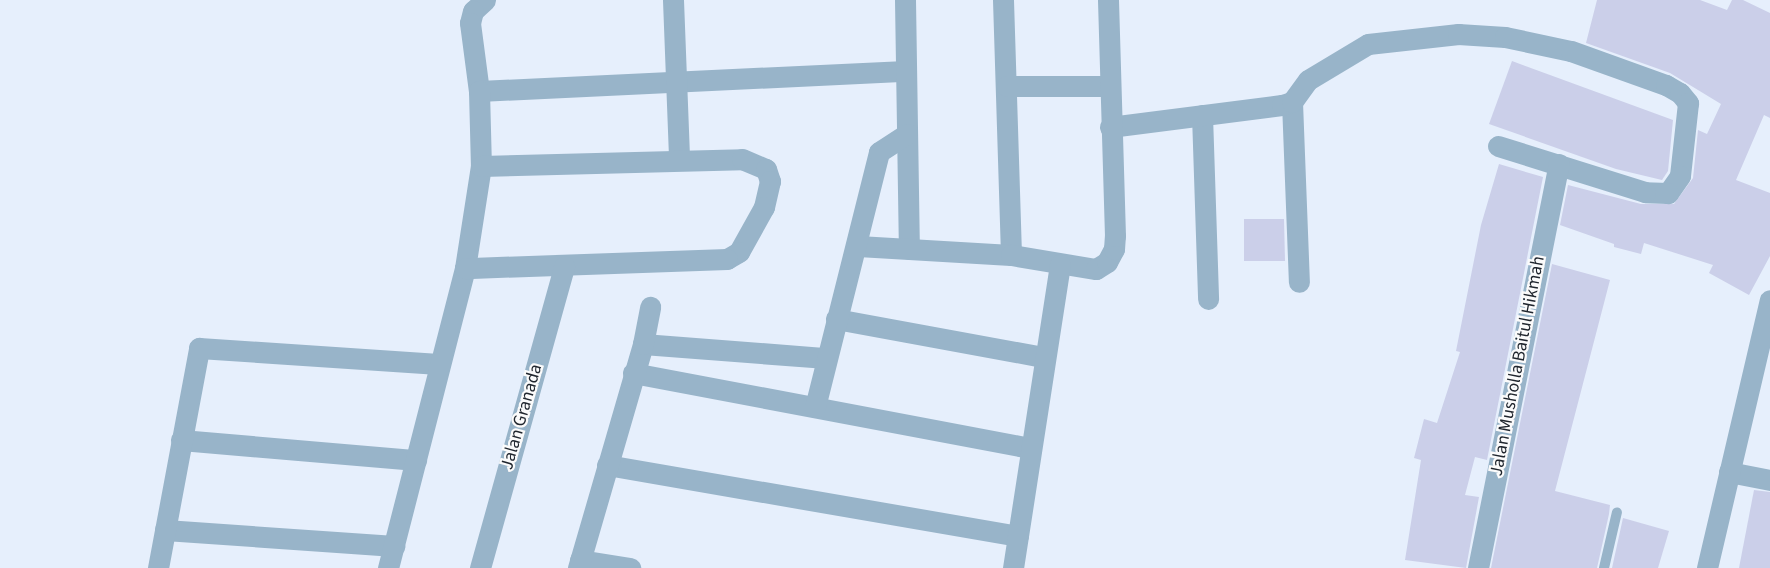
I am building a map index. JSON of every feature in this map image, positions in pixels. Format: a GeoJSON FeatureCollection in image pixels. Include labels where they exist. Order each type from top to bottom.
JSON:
{"type":"FeatureCollection","features":[{"type":"Feature","properties":{"kind":"street"},"geometry":{"type":"LineString","coordinates":[[388,568],[438,364],[465,268],[481,166],[479,91],[470,23],[473,11],[484,0]]}},
{"type":"Feature","properties":{"kind":"street"},"geometry":{"type":"LineString","coordinates":[[673,0],[679,159]]}},
{"type":"Feature","properties":{"kind":"street"},"geometry":{"type":"LineString","coordinates":[[905,0],[909,249]]}},
{"type":"Feature","properties":{"kind":"street"},"geometry":{"type":"LineString","coordinates":[[1003,0],[1011,255]]}},
{"type":"Feature","properties":{"kind":"street"},"geometry":{"type":"LineString","coordinates":[[858,246],[1011,255],[1060,265],[1096,269],[1107,262],[1114,249],[1108,0]]}},
{"type":"Feature","properties":{"kind":"street"},"geometry":{"type":"LineString","coordinates":[[1299,282],[1292,102],[1308,80],[1368,44],[1458,34],[1504,37],[1571,51],[1666,85],[1688,103],[1680,176],[1668,193],[1645,192],[1498,146]]}},
{"type":"Feature","properties":{"kind":"street"},"geometry":{"type":"LineString","coordinates":[[479,91],[906,71]]}},
{"type":"Feature","properties":{"kind":"street"},"geometry":{"type":"LineString","coordinates":[[1007,86],[1109,86]]}},
{"type":"Feature","properties":{"kind":"street"},"geometry":{"type":"LineString","coordinates":[[1110,127],[1292,102]]}},
{"type":"Feature","properties":{"kind":"street"},"geometry":{"type":"LineString","coordinates":[[1202,115],[1208,299]]}},
{"type":"Feature","properties":{"kind":"street"},"geometry":{"type":"LineString","coordinates":[[815,407],[825,358],[858,246],[879,153],[907,134]]}},
{"type":"Feature","properties":{"kind":"street"},"geometry":{"type":"LineString","coordinates":[[465,268],[564,267],[727,258],[739,252],[769,195],[766,169],[742,159],[481,166]]}},
{"type":"Feature","properties":{"kind":"street","name":"Jalan Musholla Baitul Hikmah"},"geometry":{"type":"LineString","coordinates":[[1478,568],[1559,164]]}},
{"type":"Feature","properties":{"kind":"street"},"geometry":{"type":"LineString","coordinates":[[1013,568],[1060,265]]}},
{"type":"Feature","properties":{"kind":"street","name":"Jalan Granada"},"geometry":{"type":"LineString","coordinates":[[480,568],[564,267]]}},
{"type":"Feature","properties":{"kind":"street"},"geometry":{"type":"LineString","coordinates":[[1707,568],[1770,300]]}},
{"type":"Feature","properties":{"kind":"street"},"geometry":{"type":"LineString","coordinates":[[630,568],[579,564],[643,345],[650,307]]}},
{"type":"Feature","properties":{"kind":"street"},"geometry":{"type":"LineString","coordinates":[[836,318],[1044,357]]}},
{"type":"Feature","properties":{"kind":"street"},"geometry":{"type":"LineString","coordinates":[[643,345],[825,358]]}},
{"type":"Feature","properties":{"kind":"street"},"geometry":{"type":"LineString","coordinates":[[158,568],[196,353],[204,346],[438,364]]}},
{"type":"Feature","properties":{"kind":"street"},"geometry":{"type":"LineString","coordinates":[[633,373],[1031,448]]}},
{"type":"Feature","properties":{"kind":"street"},"geometry":{"type":"LineString","coordinates":[[181,440],[416,460]]}},
{"type":"Feature","properties":{"kind":"street"},"geometry":{"type":"LineString","coordinates":[[607,465],[1018,536]]}},
{"type":"Feature","properties":{"kind":"street"},"geometry":{"type":"LineString","coordinates":[[1729,472],[1770,480]]}},
{"type":"Feature","properties":{"kind":"street"},"geometry":{"type":"LineString","coordinates":[[165,530],[394,546]]}},
{"type":"Feature","properties":{"kind":"lane"},"geometry":{"type":"LineString","coordinates":[[1604,568],[1617,512]]}},
{"type":"Feature","properties":{"kind":"building"},"geometry":{"type":"Polygon","coordinates":[[[1597,0],[1700,0],[1727,10],[1732,0],[1743,0],[1770,13],[1770,118],[1764,115],[1736,180],[1770,193],[1770,256],[1749,295],[1709,273],[1713,265],[1644,243],[1641,254],[1614,247],[1614,244],[1560,225],[1568,185],[1641,204],[1674,204],[1693,178],[1698,130],[1707,134],[1721,104],[1670,73],[1586,43],[1597,0]]]}},
{"type":"Feature","properties":{"kind":"building"},"geometry":{"type":"Polygon","coordinates":[[[1512,61],[1673,120],[1668,171],[1662,180],[1616,169],[1489,124],[1512,61]]]}},
{"type":"Feature","properties":{"kind":"building"},"geometry":{"type":"Polygon","coordinates":[[[1499,164],[1543,177],[1487,460],[1475,457],[1465,495],[1479,497],[1466,568],[1405,560],[1421,460],[1414,458],[1424,419],[1437,423],[1460,352],[1456,351],[1481,225],[1499,164]]]}},
{"type":"Feature","properties":{"kind":"building"},"geometry":{"type":"Polygon","coordinates":[[[1244,219],[1284,219],[1285,261],[1244,261],[1244,219]]]}},
{"type":"Feature","properties":{"kind":"building"},"geometry":{"type":"Polygon","coordinates":[[[1552,264],[1610,280],[1555,491],[1610,505],[1609,514],[1597,568],[1491,568],[1552,264]]]}},
{"type":"Feature","properties":{"kind":"building"},"geometry":{"type":"Polygon","coordinates":[[[1754,490],[1770,492],[1770,568],[1739,568],[1754,490]]]}},
{"type":"Feature","properties":{"kind":"building"},"geometry":{"type":"Polygon","coordinates":[[[1623,518],[1669,531],[1658,568],[1612,568],[1623,518]]]}}]}
